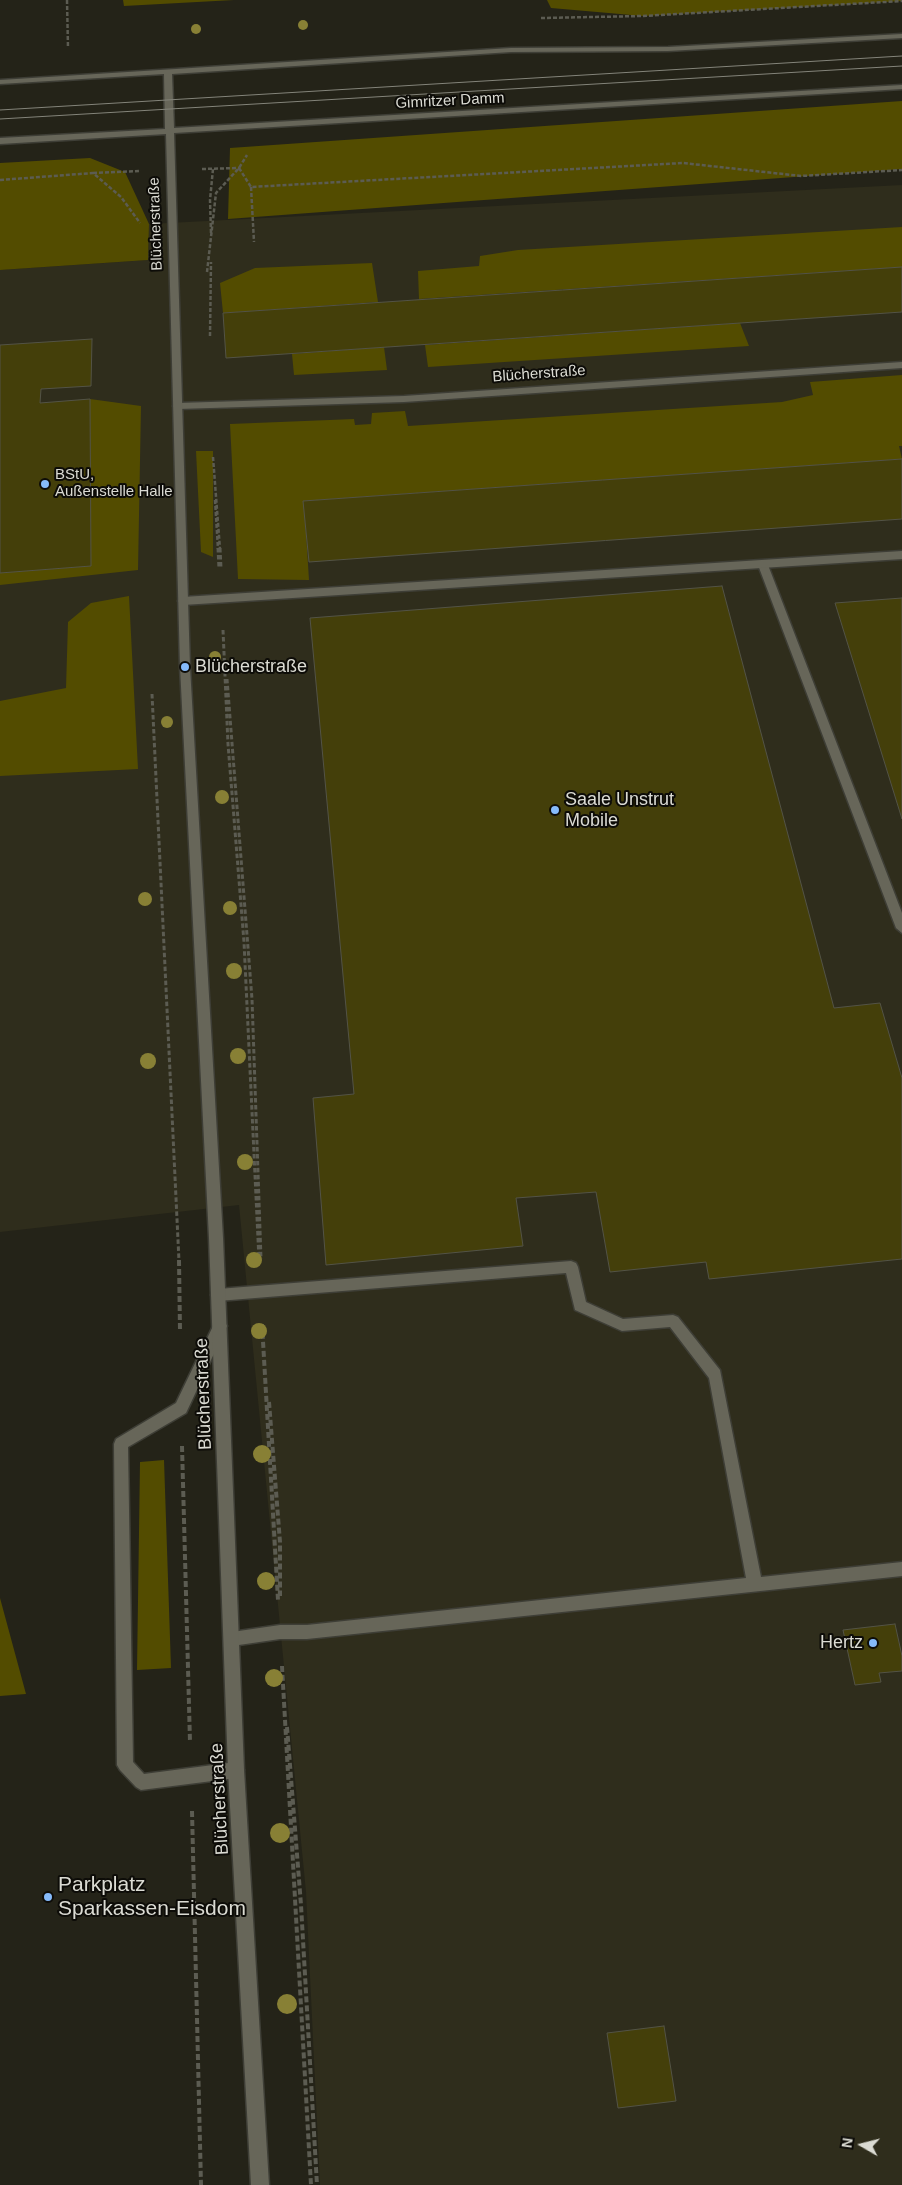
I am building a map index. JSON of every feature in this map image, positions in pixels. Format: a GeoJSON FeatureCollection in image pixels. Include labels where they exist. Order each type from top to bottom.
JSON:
{"type":"FeatureCollection","features":[{"type":"Feature","properties":{"kind":"street"},"geometry":{"type":"LineString","coordinates":[[0,82],[511,50],[668,49],[902,36]]}},
{"type":"Feature","properties":{"kind":"street","name":"Blücherstraße"},"geometry":{"type":"LineString","coordinates":[[168,70],[183,602],[220,1326],[236,1770],[260,2185]]}},
{"type":"Feature","properties":{"kind":"street","name":"Gimritzer Damm"},"geometry":{"type":"LineString","coordinates":[[0,141],[902,87]]}},
{"type":"Feature","properties":{"kind":"street","name":"Blücherstraße"},"geometry":{"type":"LineString","coordinates":[[178,406],[404,399],[902,365]]}},
{"type":"Feature","properties":{"kind":"street"},"geometry":{"type":"LineString","coordinates":[[183,602],[902,555]]}},
{"type":"Feature","properties":{"kind":"street"},"geometry":{"type":"LineString","coordinates":[[763,565],[902,928]]}},
{"type":"Feature","properties":{"kind":"street"},"geometry":{"type":"LineString","coordinates":[[218,1295],[571,1267],[580,1306],[622,1325],[673,1321],[714,1375],[755,1585]]}},
{"type":"Feature","properties":{"kind":"street"},"geometry":{"type":"LineString","coordinates":[[220,1326],[181,1408],[121,1444],[125,1765],[141,1782],[236,1770]]}},
{"type":"Feature","properties":{"kind":"street"},"geometry":{"type":"LineString","coordinates":[[232,1640],[280,1632],[307,1632],[902,1569]]}},
{"type":"Feature","properties":{"kind":"path"},"geometry":{"type":"LineString","coordinates":[[67,0],[68,51]]}},
{"type":"Feature","properties":{"kind":"path"},"geometry":{"type":"LineString","coordinates":[[251,187],[683,163],[801,176],[902,170]]}},
{"type":"Feature","properties":{"kind":"path"},"geometry":{"type":"LineString","coordinates":[[211,245],[216,193],[239,168],[251,187],[254,242]]}},
{"type":"Feature","properties":{"kind":"path"},"geometry":{"type":"LineString","coordinates":[[208,342],[211,245],[210,200],[213,169]]}},
{"type":"Feature","properties":{"kind":"path"},"geometry":{"type":"LineString","coordinates":[[0,180],[93,173],[121,197],[136,214],[141,227]]}},
{"type":"Feature","properties":{"kind":"path"},"geometry":{"type":"LineString","coordinates":[[209,405],[222,557],[221,599],[252,999],[262,1242],[260,1292],[280,1542],[280,1632],[311,2185]]}},
{"type":"Feature","properties":{"kind":"path"},"geometry":{"type":"LineString","coordinates":[[151,686],[177,1244],[180,1274],[180,1332]]}},
{"type":"Feature","properties":{"kind":"path"},"geometry":{"type":"LineString","coordinates":[[181,1408],[201,2185]]}},
{"type":"Feature","properties":{"kind":"path"},"geometry":{"type":"LineString","coordinates":[[280,1632],[301,1905],[317,2185]]}},
{"type":"Feature","properties":{"kind":"shaded area"},"geometry":{"type":"Polygon","coordinates":[[[123,0],[234,0],[124,6],[123,0]]]}},
{"type":"Feature","properties":{"kind":"shaded area"},"geometry":{"type":"Polygon","coordinates":[[[547,0],[902,1],[643,16],[551,8],[547,0]]]}},
{"type":"Feature","properties":{"kind":"shaded area"},"geometry":{"type":"Polygon","coordinates":[[[902,101],[902,169],[228,219],[230,148],[902,101]]]}},
{"type":"Feature","properties":{"kind":"shaded area"},"geometry":{"type":"Polygon","coordinates":[[[90,158],[125,172],[149,224],[148,260],[0,270],[0,163],[90,158]]]}},
{"type":"Feature","properties":{"kind":"shaded area"},"geometry":{"type":"Polygon","coordinates":[[[902,185],[902,2185],[320,2185],[306,1892],[239,1205],[0,1232],[0,270],[148,260],[149,224],[902,185]]]}},
{"type":"Feature","properties":{"kind":"shaded area"},"geometry":{"type":"Polygon","coordinates":[[[902,227],[902,267],[419,299],[418,271],[479,266],[480,256],[518,250],[902,227]]]}},
{"type":"Feature","properties":{"kind":"shaded area"},"geometry":{"type":"Polygon","coordinates":[[[372,263],[378,302],[223,313],[220,283],[255,268],[372,263]]]}},
{"type":"Feature","properties":{"kind":"shaded area"},"geometry":{"type":"Polygon","coordinates":[[[740,323],[749,346],[428,367],[425,345],[740,323]]]}},
{"type":"Feature","properties":{"kind":"shaded area"},"geometry":{"type":"Polygon","coordinates":[[[384,347],[387,370],[294,375],[292,354],[384,347]]]}},
{"type":"Feature","properties":{"kind":"shaded area"},"geometry":{"type":"Polygon","coordinates":[[[902,375],[902,446],[899,446],[902,459],[304,501],[309,580],[238,579],[230,424],[354,419],[355,425],[371,424],[372,413],[405,411],[408,426],[782,402],[813,395],[810,382],[902,375]]]}},
{"type":"Feature","properties":{"kind":"shaded area"},"geometry":{"type":"Polygon","coordinates":[[[90,399],[141,406],[138,570],[0,585],[0,573],[90,399]]]}},
{"type":"Feature","properties":{"kind":"shaded area"},"geometry":{"type":"Polygon","coordinates":[[[196,451],[213,451],[213,557],[201,552],[196,451]]]}},
{"type":"Feature","properties":{"kind":"shaded area"},"geometry":{"type":"Polygon","coordinates":[[[129,596],[138,769],[0,776],[0,701],[66,688],[68,622],[91,603],[129,596]]]}},
{"type":"Feature","properties":{"kind":"shaded area"},"geometry":{"type":"Polygon","coordinates":[[[164,1460],[171,1668],[137,1670],[140,1462],[164,1460]]]}},
{"type":"Feature","properties":{"kind":"shaded area"},"geometry":{"type":"Polygon","coordinates":[[[0,1598],[26,1694],[0,1696],[0,1598]]]}},
{"type":"Feature","properties":{"kind":"building"},"geometry":{"type":"Polygon","coordinates":[[[902,267],[902,312],[226,358],[223,313],[902,267]]]}},
{"type":"Feature","properties":{"kind":"building","name":"BStU, Außenstelle Halle"},"geometry":{"type":"Polygon","coordinates":[[[92,339],[91,386],[41,389],[40,403],[90,399],[91,566],[0,573],[0,345],[92,339]]]}},
{"type":"Feature","properties":{"kind":"building"},"geometry":{"type":"Polygon","coordinates":[[[902,459],[902,519],[309,562],[303,501],[902,459]]]}},
{"type":"Feature","properties":{"kind":"building","name":"Saale Unstrut Mobile"},"geometry":{"type":"Polygon","coordinates":[[[722,586],[834,1008],[880,1003],[902,1078],[902,1259],[709,1279],[706,1262],[610,1272],[596,1192],[516,1198],[523,1246],[326,1265],[313,1098],[354,1094],[310,618],[722,586]]]}},
{"type":"Feature","properties":{"kind":"building"},"geometry":{"type":"Polygon","coordinates":[[[902,598],[902,819],[835,603],[902,598]]]}},
{"type":"Feature","properties":{"kind":"building","name":"Hertz"},"geometry":{"type":"Polygon","coordinates":[[[895,1624],[902,1656],[902,1671],[879,1673],[881,1682],[855,1685],[843,1630],[895,1624]]]}},
{"type":"Feature","properties":{"kind":"building"},"geometry":{"type":"Polygon","coordinates":[[[664,2026],[676,2101],[618,2108],[607,2033],[664,2026]]]}},
{"type":"Feature","properties":{"kind":"tram line"},"geometry":{"type":"LineString","coordinates":[[0,110],[902,56]]}},
{"type":"Feature","properties":{"kind":"tram line"},"geometry":{"type":"LineString","coordinates":[[0,119],[902,66]]}},
{"type":"Feature","properties":{"kind":"place","name":"BStU, Außenstelle Halle"},"geometry":{"type":"Point","coordinates":[45,484]}},
{"type":"Feature","properties":{"kind":"place","name":"Blücherstraße"},"geometry":{"type":"Point","coordinates":[185,667]}},
{"type":"Feature","properties":{"kind":"place","name":"Saale Unstrut Mobile"},"geometry":{"type":"Point","coordinates":[555,810]}},
{"type":"Feature","properties":{"kind":"place","name":"Hertz"},"geometry":{"type":"Point","coordinates":[873,1643]}},
{"type":"Feature","properties":{"kind":"place","name":"Parkplatz Sparkassen-Eisdom"},"geometry":{"type":"Point","coordinates":[48,1897]}}]}
